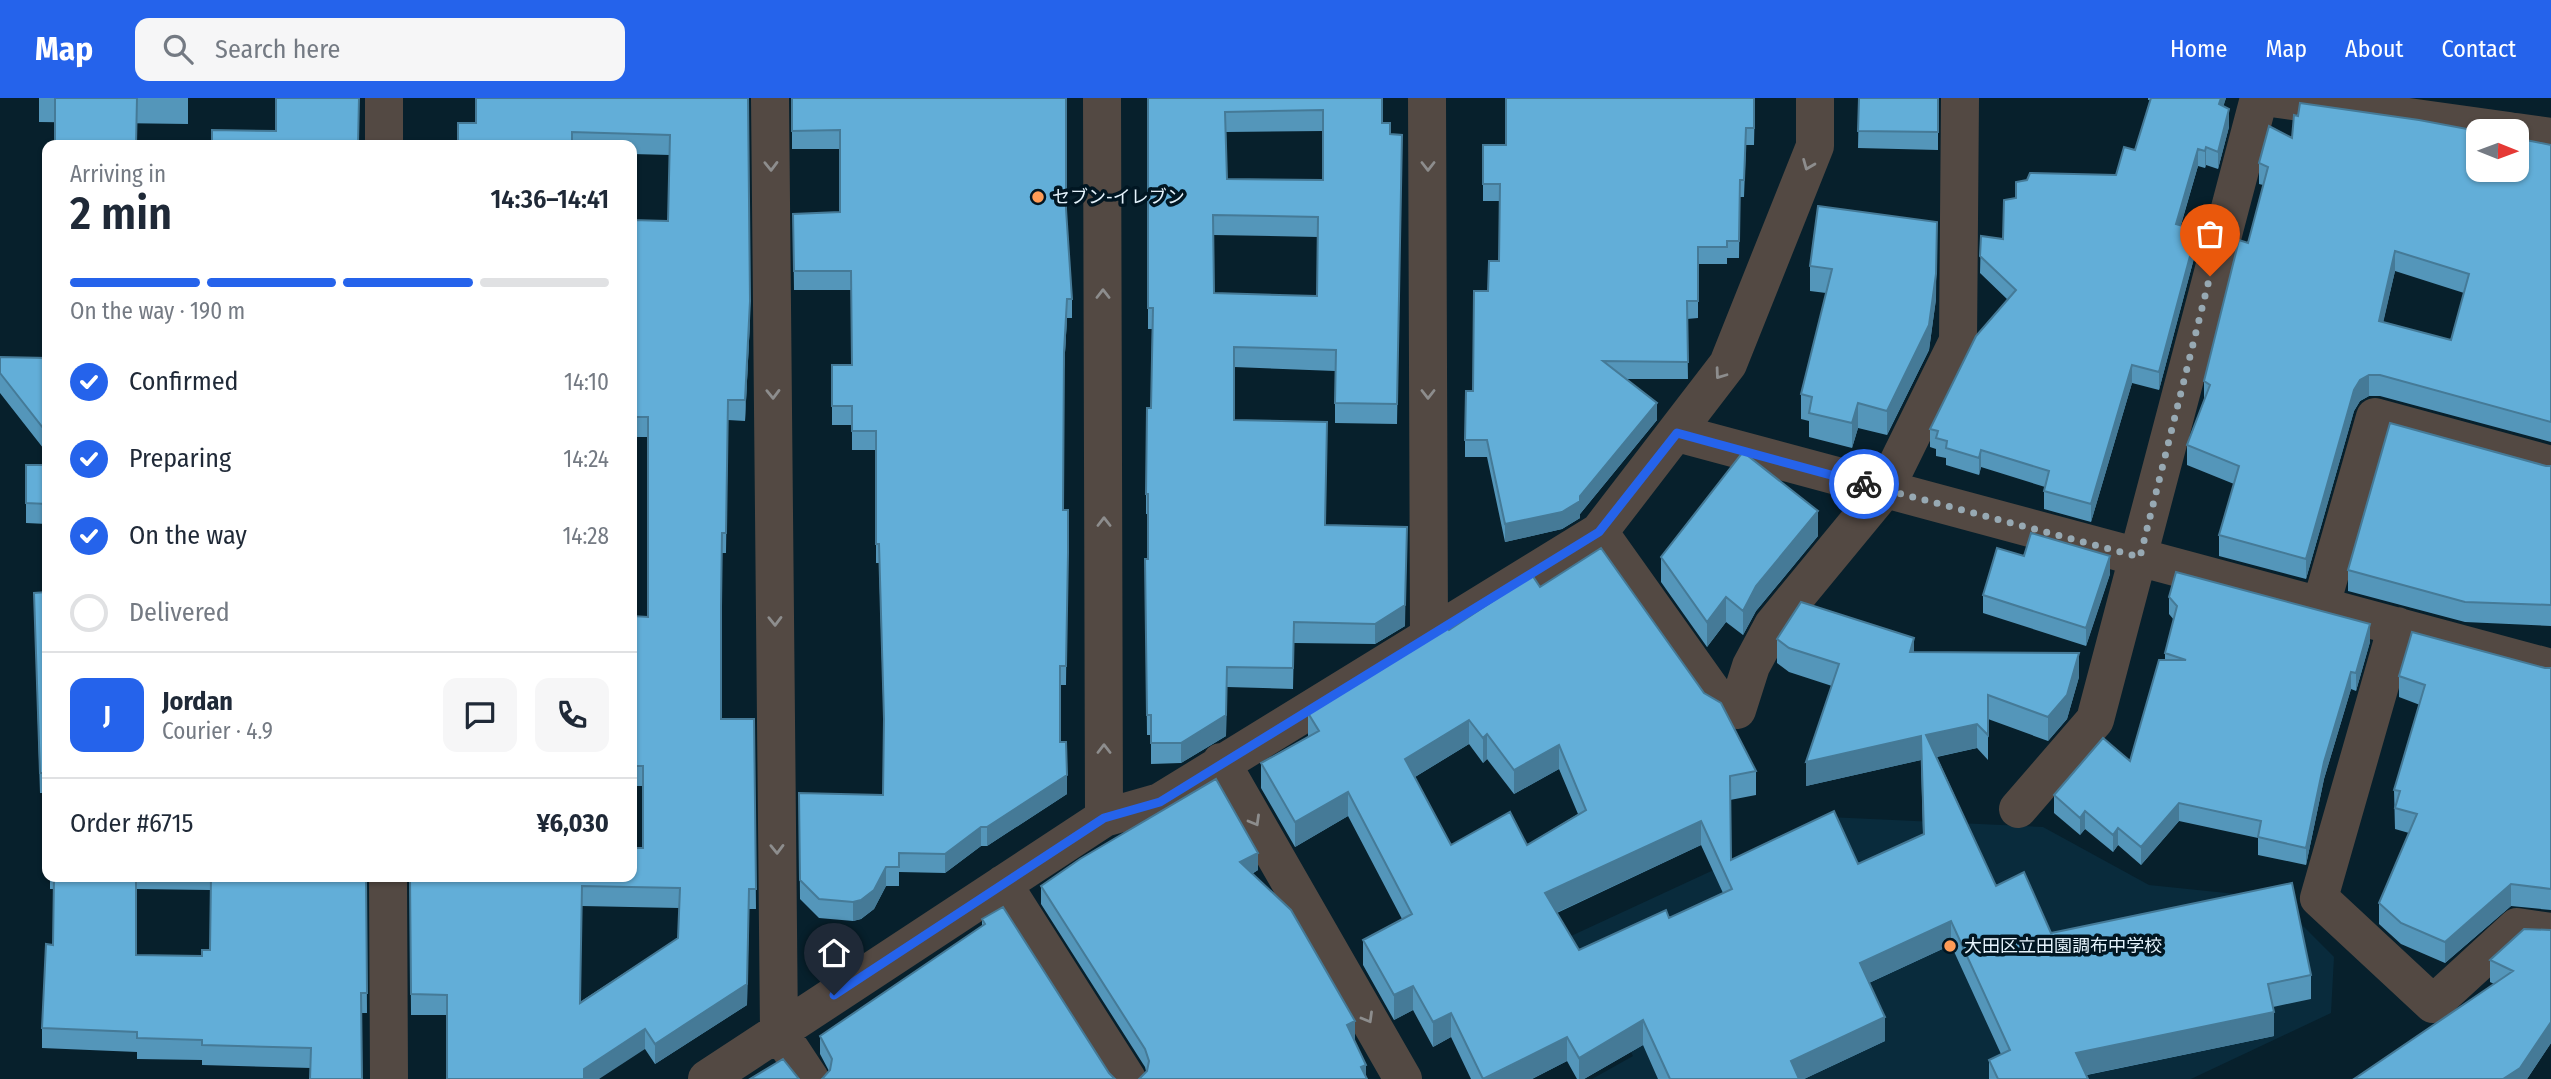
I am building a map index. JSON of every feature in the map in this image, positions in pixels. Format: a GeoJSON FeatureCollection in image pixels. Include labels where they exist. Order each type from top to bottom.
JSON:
{"type":"FeatureCollection","features":[{"type":"Feature","properties":{"kind":"street"},"geometry":{"type":"LineString","coordinates":[[384,98],[384,140]]}},
{"type":"Feature","properties":{"kind":"street"},"geometry":{"type":"LineString","coordinates":[[770,98],[779,1032],[810,1079]]}},
{"type":"Feature","properties":{"kind":"street"},"geometry":{"type":"LineString","coordinates":[[1102,98],[1104,818]]}},
{"type":"Feature","properties":{"kind":"street"},"geometry":{"type":"LineString","coordinates":[[1427,98],[1429,636]]}},
{"type":"Feature","properties":{"kind":"street"},"geometry":{"type":"LineString","coordinates":[[707,1079],[1104,818],[1160,802],[1221,762],[1599,532],[1728,364],[1815,146],[1815,98]]}},
{"type":"Feature","properties":{"kind":"street"},"geometry":{"type":"LineString","coordinates":[[1599,532],[1723,705],[1737,710],[1751,666],[1773,625],[1885,489],[1958,341],[1960,98]]}},
{"type":"Feature","properties":{"kind":"street"},"geometry":{"type":"LineString","coordinates":[[2018,809],[2095,720],[2259,98]]}},
{"type":"Feature","properties":{"kind":"street"},"geometry":{"type":"LineString","coordinates":[[2271,98],[2466,125]]}},
{"type":"Feature","properties":{"kind":"street"},"geometry":{"type":"LineString","coordinates":[[2529,134],[2551,137]]}},
{"type":"Feature","properties":{"kind":"street"},"geometry":{"type":"LineString","coordinates":[[2321,605],[2375,417],[2551,466]]}},
{"type":"Feature","properties":{"kind":"street"},"geometry":{"type":"LineString","coordinates":[[1677,433],[2551,667]]}},
{"type":"Feature","properties":{"kind":"street"},"geometry":{"type":"LineString","coordinates":[[2397,626],[2319,898],[2433,1004],[2517,927],[2551,932]]}},
{"type":"Feature","properties":{"kind":"street"},"geometry":{"type":"LineString","coordinates":[[1221,762],[1403,1079]]}},
{"type":"Feature","properties":{"kind":"street"},"geometry":{"type":"LineString","coordinates":[[388,882],[389,1079]]}},
{"type":"Feature","properties":{"kind":"street"},"geometry":{"type":"LineString","coordinates":[[1003,884],[1127,1079]]}},
{"type":"Feature","properties":{"kind":"shaded area","name":"大田区立田園調布中学校"},"geometry":{"type":"Polygon","coordinates":[[[1828,817],[2043,827],[2149,885],[2275,898],[2334,957],[2331,1013],[2191,1079],[1592,1079],[1633,1056],[1571,936],[1828,817]]]}},
{"type":"Feature","properties":{"kind":"building"},"geometry":{"type":"Polygon","coordinates":[[[55,98],[137,98],[136,140],[55,140],[55,98]]]}},
{"type":"Feature","properties":{"kind":"building"},"geometry":{"type":"Polygon","coordinates":[[[276,98],[359,98],[358,140],[212,140],[212,130],[276,131],[276,98]]]}},
{"type":"Feature","properties":{"kind":"building"},"geometry":{"type":"Polygon","coordinates":[[[476,98],[748,98],[750,301],[745,400],[728,400],[726,533],[722,533],[721,607],[721,719],[754,719],[756,889],[749,889],[747,984],[655,1044],[645,1029],[584,1069],[584,1079],[447,1079],[447,995],[411,994],[410,882],[637,882],[637,848],[643,848],[643,766],[637,766],[637,616],[648,617],[648,417],[637,417],[637,220],[668,221],[670,135],[572,132],[572,140],[458,140],[458,123],[476,123],[476,98]],[[582,886],[580,1003],[678,938],[680,888],[582,886]]]}},
{"type":"Feature","properties":{"kind":"building"},"geometry":{"type":"Polygon","coordinates":[[[792,98],[1066,98],[1066,209],[1072,299],[1067,299],[1064,352],[1063,510],[1068,510],[1068,553],[1066,666],[1060,666],[1060,742],[1066,742],[1067,775],[987,827],[981,827],[945,854],[899,853],[899,867],[886,867],[874,890],[861,900],[853,902],[819,899],[800,880],[799,793],[883,795],[884,719],[879,544],[876,544],[876,431],[852,431],[852,406],[832,406],[832,365],[852,365],[851,271],[794,271],[793,214],[840,212],[840,130],[792,131],[792,98]]]}},
{"type":"Feature","properties":{"kind":"building"},"geometry":{"type":"Polygon","coordinates":[[[1148,98],[1382,98],[1382,123],[1390,123],[1390,134],[1402,135],[1397,404],[1335,403],[1336,350],[1234,347],[1234,420],[1327,422],[1325,525],[1407,527],[1405,605],[1375,624],[1294,622],[1293,668],[1227,667],[1226,715],[1181,743],[1151,743],[1151,715],[1147,715],[1147,408],[1151,408],[1153,308],[1148,308],[1148,98]],[[1323,110],[1225,112],[1227,179],[1323,180],[1323,110]],[[1213,215],[1214,293],[1317,296],[1318,217],[1213,215]]]}},
{"type":"Feature","properties":{"kind":"building"},"geometry":{"type":"Polygon","coordinates":[[[1506,98],[1754,98],[1754,128],[1746,128],[1744,180],[1740,180],[1739,241],[1727,241],[1727,247],[1698,247],[1698,301],[1687,301],[1688,362],[1603,361],[1657,403],[1580,496],[1580,501],[1562,512],[1505,524],[1487,440],[1465,440],[1466,391],[1473,391],[1474,291],[1488,291],[1489,261],[1499,261],[1500,184],[1483,184],[1483,145],[1506,145],[1506,98]]]}},
{"type":"Feature","properties":{"kind":"building"},"geometry":{"type":"Polygon","coordinates":[[[1859,98],[1938,98],[1938,132],[1858,131],[1859,98]]]}},
{"type":"Feature","properties":{"kind":"building"},"geometry":{"type":"Polygon","coordinates":[[[2151,98],[2221,98],[2219,104],[2229,109],[2218,152],[2206,147],[2205,151],[2198,149],[2176,224],[2197,230],[2159,372],[2132,365],[2091,504],[2044,491],[2049,471],[1981,450],[1979,458],[1946,448],[1947,441],[1936,438],[1938,431],[1930,429],[1976,336],[2016,290],[1980,256],[1981,236],[2003,239],[2004,200],[2016,198],[2016,182],[2027,180],[2030,173],[2116,175],[2124,147],[2135,150],[2151,98]]]}},
{"type":"Feature","properties":{"kind":"building"},"geometry":{"type":"Polygon","coordinates":[[[2300,103],[2466,129],[2466,182],[2529,182],[2529,141],[2551,145],[2551,422],[2380,375],[2369,375],[2360,380],[2354,390],[2306,559],[2219,535],[2239,466],[2187,445],[2210,385],[2204,381],[2239,240],[2248,243],[2268,167],[2259,163],[2269,126],[2292,138],[2294,115],[2298,116],[2300,103]],[[2395,251],[2379,321],[2451,340],[2469,274],[2395,251]]]}},
{"type":"Feature","properties":{"kind":"building"},"geometry":{"type":"Polygon","coordinates":[[[1818,206],[1937,222],[1936,274],[1929,325],[1887,411],[1858,403],[1852,423],[1809,413],[1812,397],[1801,394],[1832,269],[1810,266],[1818,206]]]}},
{"type":"Feature","properties":{"kind":"building"},"geometry":{"type":"Polygon","coordinates":[[[0,357],[42,358],[42,427],[0,373],[0,357]]]}},
{"type":"Feature","properties":{"kind":"building"},"geometry":{"type":"Polygon","coordinates":[[[2390,423],[2551,466],[2551,605],[2465,602],[2348,570],[2390,423]]]}},
{"type":"Feature","properties":{"kind":"building"},"geometry":{"type":"Polygon","coordinates":[[[1743,452],[1818,511],[1756,586],[1743,611],[1726,597],[1707,622],[1661,557],[1743,452]]]}},
{"type":"Feature","properties":{"kind":"building"},"geometry":{"type":"Polygon","coordinates":[[[26,465],[42,465],[42,504],[26,503],[26,465]]]}},
{"type":"Feature","properties":{"kind":"building"},"geometry":{"type":"Polygon","coordinates":[[[2031,533],[2110,556],[2086,628],[1983,595],[1997,548],[2024,556],[2031,533]]]}},
{"type":"Feature","properties":{"kind":"building"},"geometry":{"type":"Polygon","coordinates":[[[1601,548],[1704,693],[1721,703],[1756,771],[1730,776],[1731,860],[1834,811],[1858,864],[1924,834],[1921,736],[1806,762],[1839,664],[1789,648],[1777,639],[1801,602],[1914,638],[1910,652],[2079,653],[2067,695],[2048,717],[1988,695],[1988,735],[1977,724],[1926,735],[1996,886],[2024,872],[2051,933],[2292,883],[2311,975],[2268,984],[2274,1012],[2076,1053],[2088,1079],[1998,1079],[1989,1060],[2010,1050],[1951,921],[1860,963],[1885,1017],[1791,1061],[1799,1079],[1670,1079],[1643,1020],[1579,1058],[1567,1037],[1483,1079],[1451,1013],[1433,1022],[1413,986],[1394,995],[1363,940],[1412,914],[1348,792],[1295,822],[1261,763],[1319,731],[1308,713],[1447,628],[1449,630],[1532,575],[1540,587],[1601,548]],[[1469,720],[1405,759],[1451,845],[1510,812],[1527,845],[1586,810],[1559,745],[1514,770],[1487,734],[1483,738],[1469,720]],[[1701,821],[1545,893],[1579,950],[1666,910],[1669,918],[1732,889],[1701,821]]]}},
{"type":"Feature","properties":{"kind":"building"},"geometry":{"type":"Polygon","coordinates":[[[2176,572],[2370,624],[2356,673],[2351,672],[2324,762],[2306,848],[2258,837],[2261,821],[2179,803],[2141,847],[2118,828],[2113,835],[2085,811],[2080,818],[2054,795],[2103,738],[2130,761],[2159,660],[2186,660],[2165,653],[2177,606],[2169,597],[2176,572]]]}},
{"type":"Feature","properties":{"kind":"building"},"geometry":{"type":"Polygon","coordinates":[[[42,592],[42,773],[40,773],[34,593],[42,592]]]}},
{"type":"Feature","properties":{"kind":"building"},"geometry":{"type":"Polygon","coordinates":[[[2412,632],[2551,668],[2551,889],[2511,884],[2445,942],[2401,923],[2379,903],[2417,814],[2395,808],[2400,791],[2394,790],[2425,685],[2399,676],[2412,632]]]}},
{"type":"Feature","properties":{"kind":"building"},"geometry":{"type":"Polygon","coordinates":[[[1216,779],[1258,853],[1240,862],[1291,910],[1355,1021],[1347,1025],[1366,1065],[1361,1067],[1367,1079],[1139,1079],[1147,1071],[1149,1061],[1145,1049],[1041,886],[1080,859],[1216,779]]]}},
{"type":"Feature","properties":{"kind":"building"},"geometry":{"type":"Polygon","coordinates":[[[54,882],[136,882],[136,955],[202,956],[202,950],[210,950],[211,882],[366,882],[367,993],[361,993],[362,1079],[310,1079],[311,1048],[202,1045],[202,1040],[137,1038],[137,1032],[42,1028],[46,944],[53,945],[54,882]]]}},
{"type":"Feature","properties":{"kind":"building"},"geometry":{"type":"Polygon","coordinates":[[[1003,907],[1115,1079],[822,1079],[830,1070],[832,1059],[820,1036],[985,924],[982,919],[1003,907]]]}},
{"type":"Feature","properties":{"kind":"building"},"geometry":{"type":"Polygon","coordinates":[[[2524,929],[2551,930],[2551,1022],[2520,1068],[2503,1079],[2354,1079],[2513,971],[2490,960],[2524,929]]]}},
{"type":"Feature","properties":{"kind":"building"},"geometry":{"type":"Polygon","coordinates":[[[783,1059],[799,1079],[750,1079],[783,1059]]]}},
{"type":"Feature","properties":{"kind":"way so far"},"geometry":{"type":"LineString","coordinates":[[1864,484],[2140,557],[2210,276]]}},
{"type":"Feature","properties":{"kind":"place","name":"セブン-イレブン"},"geometry":{"type":"Point","coordinates":[1038,197]}},
{"type":"Feature","properties":{"kind":"place","name":"大田区立田園調布中学校"},"geometry":{"type":"Point","coordinates":[1950,946]}},
{"type":"Feature","properties":{"kind":"route"},"geometry":{"type":"LineString","coordinates":[[834,995],[1104,818],[1160,802],[1221,762],[1599,532],[1677,433],[1864,484]]}}]}
